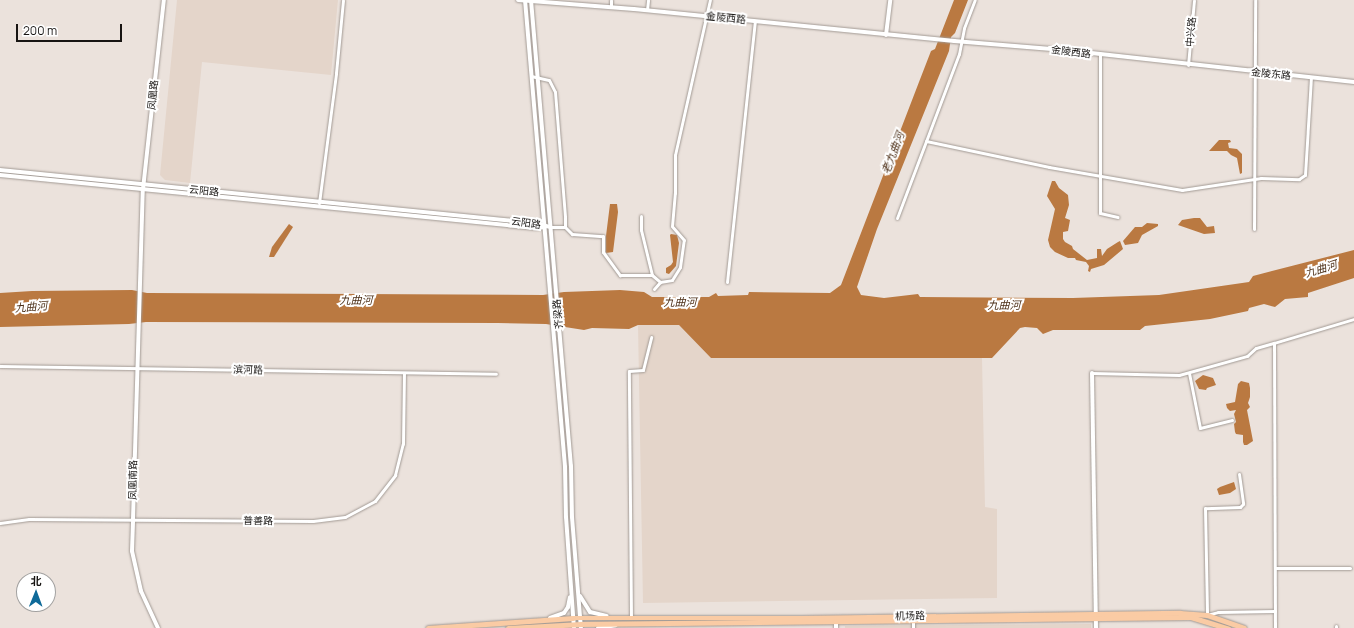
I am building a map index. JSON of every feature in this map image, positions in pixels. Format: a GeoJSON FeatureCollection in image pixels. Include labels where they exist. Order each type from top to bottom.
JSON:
{"type":"FeatureCollection","features":[{"type":"Feature","properties":{"kind":"main road","name":"凤凰路"},"geometry":{"type":"LineString","coordinates":[[143,187],[164,0]]}},
{"type":"Feature","properties":{"kind":"main road","name":"金陵西路"},"geometry":{"type":"LineString","coordinates":[[518,0],[647,10],[886,35],[1064,50],[1188,65]]}},
{"type":"Feature","properties":{"kind":"main road","name":"齐梁路"},"geometry":{"type":"LineString","coordinates":[[525,0],[543,226],[554,338],[574,626]]}},
{"type":"Feature","properties":{"kind":"main road"},"geometry":{"type":"LineString","coordinates":[[886,35],[890,0]]}},
{"type":"Feature","properties":{"kind":"main road","name":"齐梁路"},"geometry":{"type":"LineString","coordinates":[[531,1],[560,338],[581,626]]}},
{"type":"Feature","properties":{"kind":"main road","name":"金陵东路"},"geometry":{"type":"LineString","coordinates":[[1188,65],[1354,82]]}},
{"type":"Feature","properties":{"kind":"main road","name":"云阳路"},"geometry":{"type":"LineString","coordinates":[[0,170],[143,187],[528,228],[543,226],[550,227]]}},
{"type":"Feature","properties":{"kind":"main road","name":"云阳路"},"geometry":{"type":"LineString","coordinates":[[0,175],[143,187]]}},
{"type":"Feature","properties":{"kind":"main road","name":"凤凰南路"},"geometry":{"type":"LineString","coordinates":[[143,187],[136,368],[132,551],[141,591],[158,628]]}},
{"type":"Feature","properties":{"kind":"main road"},"geometry":{"type":"LineString","coordinates":[[1092,373],[1096,628]]}},
{"type":"Feature","properties":{"kind":"main road"},"geometry":{"type":"LineString","coordinates":[[543,620],[564,613],[568,607],[571,590]]}},
{"type":"Feature","properties":{"kind":"main road"},"geometry":{"type":"LineString","coordinates":[[578,591],[584,605],[590,612],[596,615],[627,620]]}},
{"type":"Feature","properties":{"kind":"main road","name":"机场路"},"geometry":{"type":"LineString","coordinates":[[1096,616],[1180,613],[1207,615],[1244,628]]}},
{"type":"Feature","properties":{"kind":"main road","name":"机场路"},"geometry":{"type":"LineString","coordinates":[[428,628],[573,618],[627,620],[1096,616],[1191,617],[1228,628]]}},
{"type":"Feature","properties":{"kind":"main road"},"geometry":{"type":"LineString","coordinates":[[836,619],[836,628]]}},
{"type":"Feature","properties":{"kind":"main road"},"geometry":{"type":"LineString","coordinates":[[598,628],[627,620]]}},
{"type":"Feature","properties":{"kind":"main road","name":"机场路"},"geometry":{"type":"LineString","coordinates":[[508,628],[544,625],[581,626],[627,620]]}},
{"type":"Feature","properties":{"kind":"main road"},"geometry":{"type":"LineString","coordinates":[[544,625],[551,628]]}},
{"type":"Feature","properties":{"kind":"street"},"geometry":{"type":"LineString","coordinates":[[319,205],[336,73],[343,0]]}},
{"type":"Feature","properties":{"kind":"street"},"geometry":{"type":"LineString","coordinates":[[611,0],[611,7]]}},
{"type":"Feature","properties":{"kind":"street"},"geometry":{"type":"LineString","coordinates":[[647,10],[648,0]]}},
{"type":"Feature","properties":{"kind":"street"},"geometry":{"type":"LineString","coordinates":[[654,289],[660,282],[672,280],[680,267],[684,240],[672,226],[675,193],[675,155],[710,0]]}},
{"type":"Feature","properties":{"kind":"street"},"geometry":{"type":"LineString","coordinates":[[897,218],[959,54],[964,28],[975,0]]}},
{"type":"Feature","properties":{"kind":"street","name":"中兴路"},"geometry":{"type":"LineString","coordinates":[[1188,65],[1194,0]]}},
{"type":"Feature","properties":{"kind":"street"},"geometry":{"type":"LineString","coordinates":[[1254,229],[1255,0]]}},
{"type":"Feature","properties":{"kind":"street"},"geometry":{"type":"LineString","coordinates":[[727,282],[755,21]]}},
{"type":"Feature","properties":{"kind":"street"},"geometry":{"type":"LineString","coordinates":[[1100,55],[1100,213],[1118,217]]}},
{"type":"Feature","properties":{"kind":"street"},"geometry":{"type":"LineString","coordinates":[[531,76],[537,76],[549,80],[555,92],[565,227],[572,234],[603,236],[602,252],[620,275],[652,275]]}},
{"type":"Feature","properties":{"kind":"street"},"geometry":{"type":"LineString","coordinates":[[926,141],[1100,177],[1182,190],[1261,178],[1278,177],[1299,179],[1305,175],[1311,78]]}},
{"type":"Feature","properties":{"kind":"street"},"geometry":{"type":"LineString","coordinates":[[641,216],[641,230],[652,275],[660,282]]}},
{"type":"Feature","properties":{"kind":"street"},"geometry":{"type":"LineString","coordinates":[[550,227],[565,227]]}},
{"type":"Feature","properties":{"kind":"street"},"geometry":{"type":"LineString","coordinates":[[1092,373],[1138,376],[1179,375],[1189,373],[1247,356],[1256,348],[1354,319]]}},
{"type":"Feature","properties":{"kind":"street"},"geometry":{"type":"LineString","coordinates":[[627,620],[629,371],[642,370],[651,337]]}},
{"type":"Feature","properties":{"kind":"street"},"geometry":{"type":"LineString","coordinates":[[1274,343],[1275,628]]}},
{"type":"Feature","properties":{"kind":"street","name":"滨河路"},"geometry":{"type":"LineString","coordinates":[[0,366],[496,374]]}},
{"type":"Feature","properties":{"kind":"street","name":"普善路"},"geometry":{"type":"LineString","coordinates":[[0,523],[29,519],[313,521],[345,517],[359,511],[375,501],[394,475],[399,461],[404,430],[404,373]]}},
{"type":"Feature","properties":{"kind":"street"},"geometry":{"type":"LineString","coordinates":[[1189,373],[1200,428],[1232,420]]}},
{"type":"Feature","properties":{"kind":"street"},"geometry":{"type":"LineString","coordinates":[[1239,474],[1243,504],[1240,507],[1205,508],[1207,615],[1218,612],[1275,611]]}},
{"type":"Feature","properties":{"kind":"street"},"geometry":{"type":"LineString","coordinates":[[1275,568],[1350,568]]}},
{"type":"Feature","properties":{"kind":"street"},"geometry":{"type":"LineString","coordinates":[[913,618],[914,628]]}},
{"type":"Feature","properties":{"kind":"shaded area"},"geometry":{"type":"Polygon","coordinates":[[[177,0],[338,0],[331,75],[202,62],[190,183],[165,180],[160,175],[177,0]]]}},
{"type":"Feature","properties":{"kind":"shaded area"},"geometry":{"type":"Polygon","coordinates":[[[638,325],[679,325],[711,358],[982,358],[985,507],[997,509],[997,598],[643,603],[638,325]]]}},
{"type":"Feature","properties":{"kind":"shaded area"},"geometry":{"type":"Polygon","coordinates":[[[1091,624],[1091,628],[845,628],[845,626],[1091,624]]]}},
{"type":"Feature","properties":{"kind":"water"},"geometry":{"type":"Polygon","coordinates":[[[954,0],[968,0],[955,33],[951,37],[949,51],[877,229],[857,287],[861,295],[884,298],[918,294],[920,297],[1073,298],[1159,295],[1249,282],[1253,276],[1354,250],[1354,278],[1308,293],[1308,297],[1285,299],[1275,307],[1264,304],[1249,308],[1248,311],[1210,319],[1145,326],[1140,330],[1053,330],[1043,334],[1037,328],[1020,328],[992,358],[711,358],[679,325],[638,325],[629,329],[592,328],[584,330],[546,324],[498,323],[146,322],[129,324],[0,327],[0,293],[32,291],[132,290],[147,293],[543,295],[564,292],[620,290],[644,292],[652,297],[709,297],[716,293],[718,296],[748,295],[749,292],[830,293],[841,285],[931,51],[935,49],[954,0]]]}},
{"type":"Feature","properties":{"kind":"water"},"geometry":{"type":"Polygon","coordinates":[[[1219,140],[1230,140],[1231,142],[1228,143],[1229,148],[1237,149],[1242,154],[1242,173],[1240,174],[1237,158],[1227,151],[1209,151],[1219,140]]]}},
{"type":"Feature","properties":{"kind":"water"},"geometry":{"type":"Polygon","coordinates":[[[1052,181],[1055,181],[1059,188],[1068,195],[1069,205],[1065,218],[1070,220],[1068,231],[1063,232],[1063,239],[1065,242],[1072,246],[1073,249],[1087,260],[1097,258],[1097,249],[1101,249],[1102,256],[1107,249],[1120,241],[1123,249],[1104,265],[1091,269],[1090,272],[1088,271],[1089,266],[1086,262],[1076,260],[1075,258],[1068,258],[1055,252],[1050,247],[1048,240],[1055,209],[1047,196],[1052,181]]]}},
{"type":"Feature","properties":{"kind":"water"},"geometry":{"type":"Polygon","coordinates":[[[610,204],[617,204],[618,212],[613,252],[606,253],[606,236],[610,204]]]}},
{"type":"Feature","properties":{"kind":"water"},"geometry":{"type":"Polygon","coordinates":[[[1200,218],[1207,227],[1214,226],[1215,233],[1204,234],[1178,225],[1182,220],[1200,218]]]}},
{"type":"Feature","properties":{"kind":"water"},"geometry":{"type":"Polygon","coordinates":[[[1147,223],[1158,224],[1158,226],[1142,235],[1138,243],[1125,245],[1123,241],[1135,227],[1142,227],[1147,223]]]}},
{"type":"Feature","properties":{"kind":"water"},"geometry":{"type":"Polygon","coordinates":[[[289,224],[293,227],[274,257],[269,257],[272,247],[289,224]]]}},
{"type":"Feature","properties":{"kind":"water"},"geometry":{"type":"Polygon","coordinates":[[[671,234],[677,235],[679,243],[676,266],[669,274],[666,273],[666,268],[673,262],[671,234]]]}},
{"type":"Feature","properties":{"kind":"water"},"geometry":{"type":"Polygon","coordinates":[[[1203,375],[1213,378],[1216,385],[1207,388],[1206,390],[1199,389],[1195,381],[1203,375]]]}},
{"type":"Feature","properties":{"kind":"water"},"geometry":{"type":"Polygon","coordinates":[[[1241,381],[1249,383],[1250,388],[1248,403],[1250,407],[1247,410],[1253,441],[1247,445],[1244,445],[1243,435],[1236,434],[1235,432],[1234,424],[1236,422],[1234,414],[1236,410],[1230,411],[1226,404],[1235,402],[1238,384],[1241,381]]]}},
{"type":"Feature","properties":{"kind":"water"},"geometry":{"type":"Polygon","coordinates":[[[1234,482],[1236,489],[1230,493],[1219,495],[1217,489],[1234,482]]]}},
{"type":"Feature","properties":{"kind":"water label","name":"老九曲河"},"geometry":{"type":"Point","coordinates":[893,153]}},
{"type":"Feature","properties":{"kind":"water label","name":"九曲河"},"geometry":{"type":"Point","coordinates":[1321,269]}},
{"type":"Feature","properties":{"kind":"water label","name":"九曲河"},"geometry":{"type":"Point","coordinates":[356,300]}},
{"type":"Feature","properties":{"kind":"water label","name":"九曲河"},"geometry":{"type":"Point","coordinates":[680,302]}},
{"type":"Feature","properties":{"kind":"water label","name":"九曲河"},"geometry":{"type":"Point","coordinates":[1004,305]}},
{"type":"Feature","properties":{"kind":"water label","name":"九曲河"},"geometry":{"type":"Point","coordinates":[31,307]}}]}
